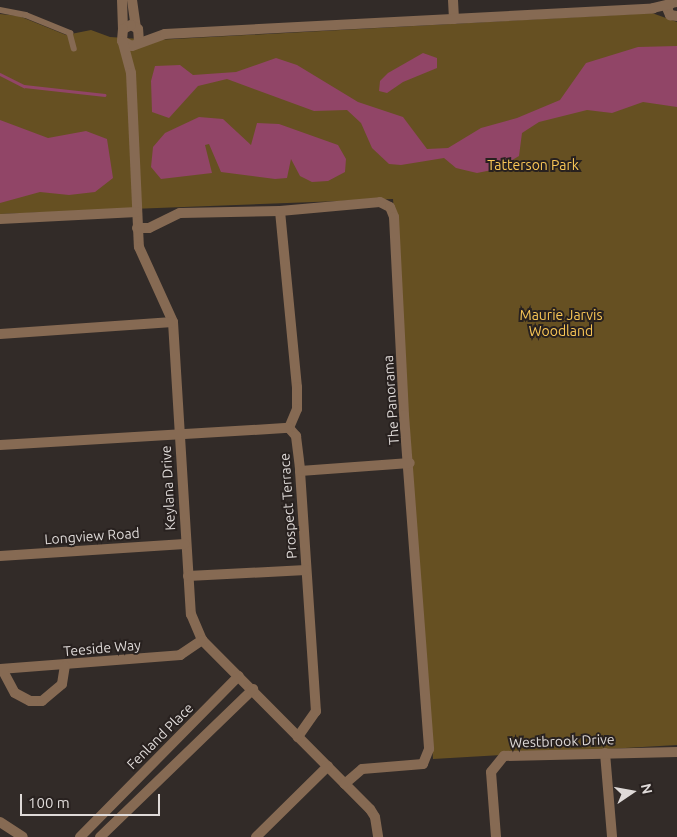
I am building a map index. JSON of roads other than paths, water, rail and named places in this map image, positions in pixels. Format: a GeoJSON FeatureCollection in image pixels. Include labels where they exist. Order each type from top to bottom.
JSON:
{"type":"FeatureCollection","features":[{"type":"Feature","properties":{"kind":"street"},"geometry":{"type":"LineString","coordinates":[[122,0],[123,29],[120,36],[124,43],[129,46],[165,34],[673,6]]}},
{"type":"Feature","properties":{"kind":"street"},"geometry":{"type":"LineString","coordinates":[[132,0],[138,42]]}},
{"type":"Feature","properties":{"kind":"street"},"geometry":{"type":"LineString","coordinates":[[453,0],[454,18]]}},
{"type":"Feature","properties":{"kind":"street"},"geometry":{"type":"LineString","coordinates":[[123,29],[128,26],[165,34]]}},
{"type":"Feature","properties":{"kind":"street","name":"Keylana Drive"},"geometry":{"type":"LineString","coordinates":[[131,73],[138,42]]}},
{"type":"Feature","properties":{"kind":"street","name":"Keylana Drive"},"geometry":{"type":"LineString","coordinates":[[124,43],[131,73],[140,252],[173,322],[185,544],[191,614],[202,640],[328,766],[375,817],[378,837]]}},
{"type":"Feature","properties":{"kind":"street","name":"The Panorama"},"geometry":{"type":"LineString","coordinates":[[138,228],[149,228],[180,213],[280,211],[380,202],[390,207],[394,217],[404,415],[410,463],[429,749],[422,764],[362,769],[345,784]]}},
{"type":"Feature","properties":{"kind":"street"},"geometry":{"type":"LineString","coordinates":[[0,445],[289,428],[297,409],[297,387],[280,211]]}},
{"type":"Feature","properties":{"kind":"street"},"geometry":{"type":"LineString","coordinates":[[0,219],[137,212]]}},
{"type":"Feature","properties":{"kind":"street"},"geometry":{"type":"LineString","coordinates":[[0,334],[173,322]]}},
{"type":"Feature","properties":{"kind":"street","name":"Prospect Terrace"},"geometry":{"type":"LineString","coordinates":[[289,428],[296,436],[300,470],[316,711],[298,737]]}},
{"type":"Feature","properties":{"kind":"street"},"geometry":{"type":"LineString","coordinates":[[300,470],[410,463]]}},
{"type":"Feature","properties":{"kind":"street","name":"Longview Road"},"geometry":{"type":"LineString","coordinates":[[0,556],[185,544]]}},
{"type":"Feature","properties":{"kind":"street"},"geometry":{"type":"LineString","coordinates":[[188,576],[306,570]]}},
{"type":"Feature","properties":{"kind":"street","name":"Teeside Way"},"geometry":{"type":"LineString","coordinates":[[1,669],[65,666],[180,655],[202,640]]}},
{"type":"Feature","properties":{"kind":"street"},"geometry":{"type":"LineString","coordinates":[[1,669],[15,693],[30,701],[42,701],[62,684],[65,666]]}},
{"type":"Feature","properties":{"kind":"street","name":"Fenland Place"},"geometry":{"type":"LineString","coordinates":[[80,837],[239,676]]}},
{"type":"Feature","properties":{"kind":"street"},"geometry":{"type":"LineString","coordinates":[[100,837],[252,689]]}},
{"type":"Feature","properties":{"kind":"street","name":"Westbrook Drive"},"geometry":{"type":"LineString","coordinates":[[496,837],[491,772],[504,756],[677,752]]}},
{"type":"Feature","properties":{"kind":"street"},"geometry":{"type":"LineString","coordinates":[[605,753],[612,837]]}},
{"type":"Feature","properties":{"kind":"street"},"geometry":{"type":"LineString","coordinates":[[256,837],[328,766]]}},
{"type":"Feature","properties":{"kind":"street"},"geometry":{"type":"LineString","coordinates":[[0,822],[24,837]]}},
{"type":"Feature","properties":{"kind":"lane"},"geometry":{"type":"LineString","coordinates":[[0,10],[26,15],[70,33],[74,48]]}},
{"type":"Feature","properties":{"kind":"waterway"},"geometry":{"type":"LineString","coordinates":[[0,74],[24,86],[105,95]]}},
{"type":"Feature","properties":{"kind":"park label","name":"Tatterson Park"},"geometry":{"type":"Point","coordinates":[533,165]}},
{"type":"Feature","properties":{"kind":"park label","name":"Maurie Jarvis Woodland"},"geometry":{"type":"Point","coordinates":[561,324]}}]}
